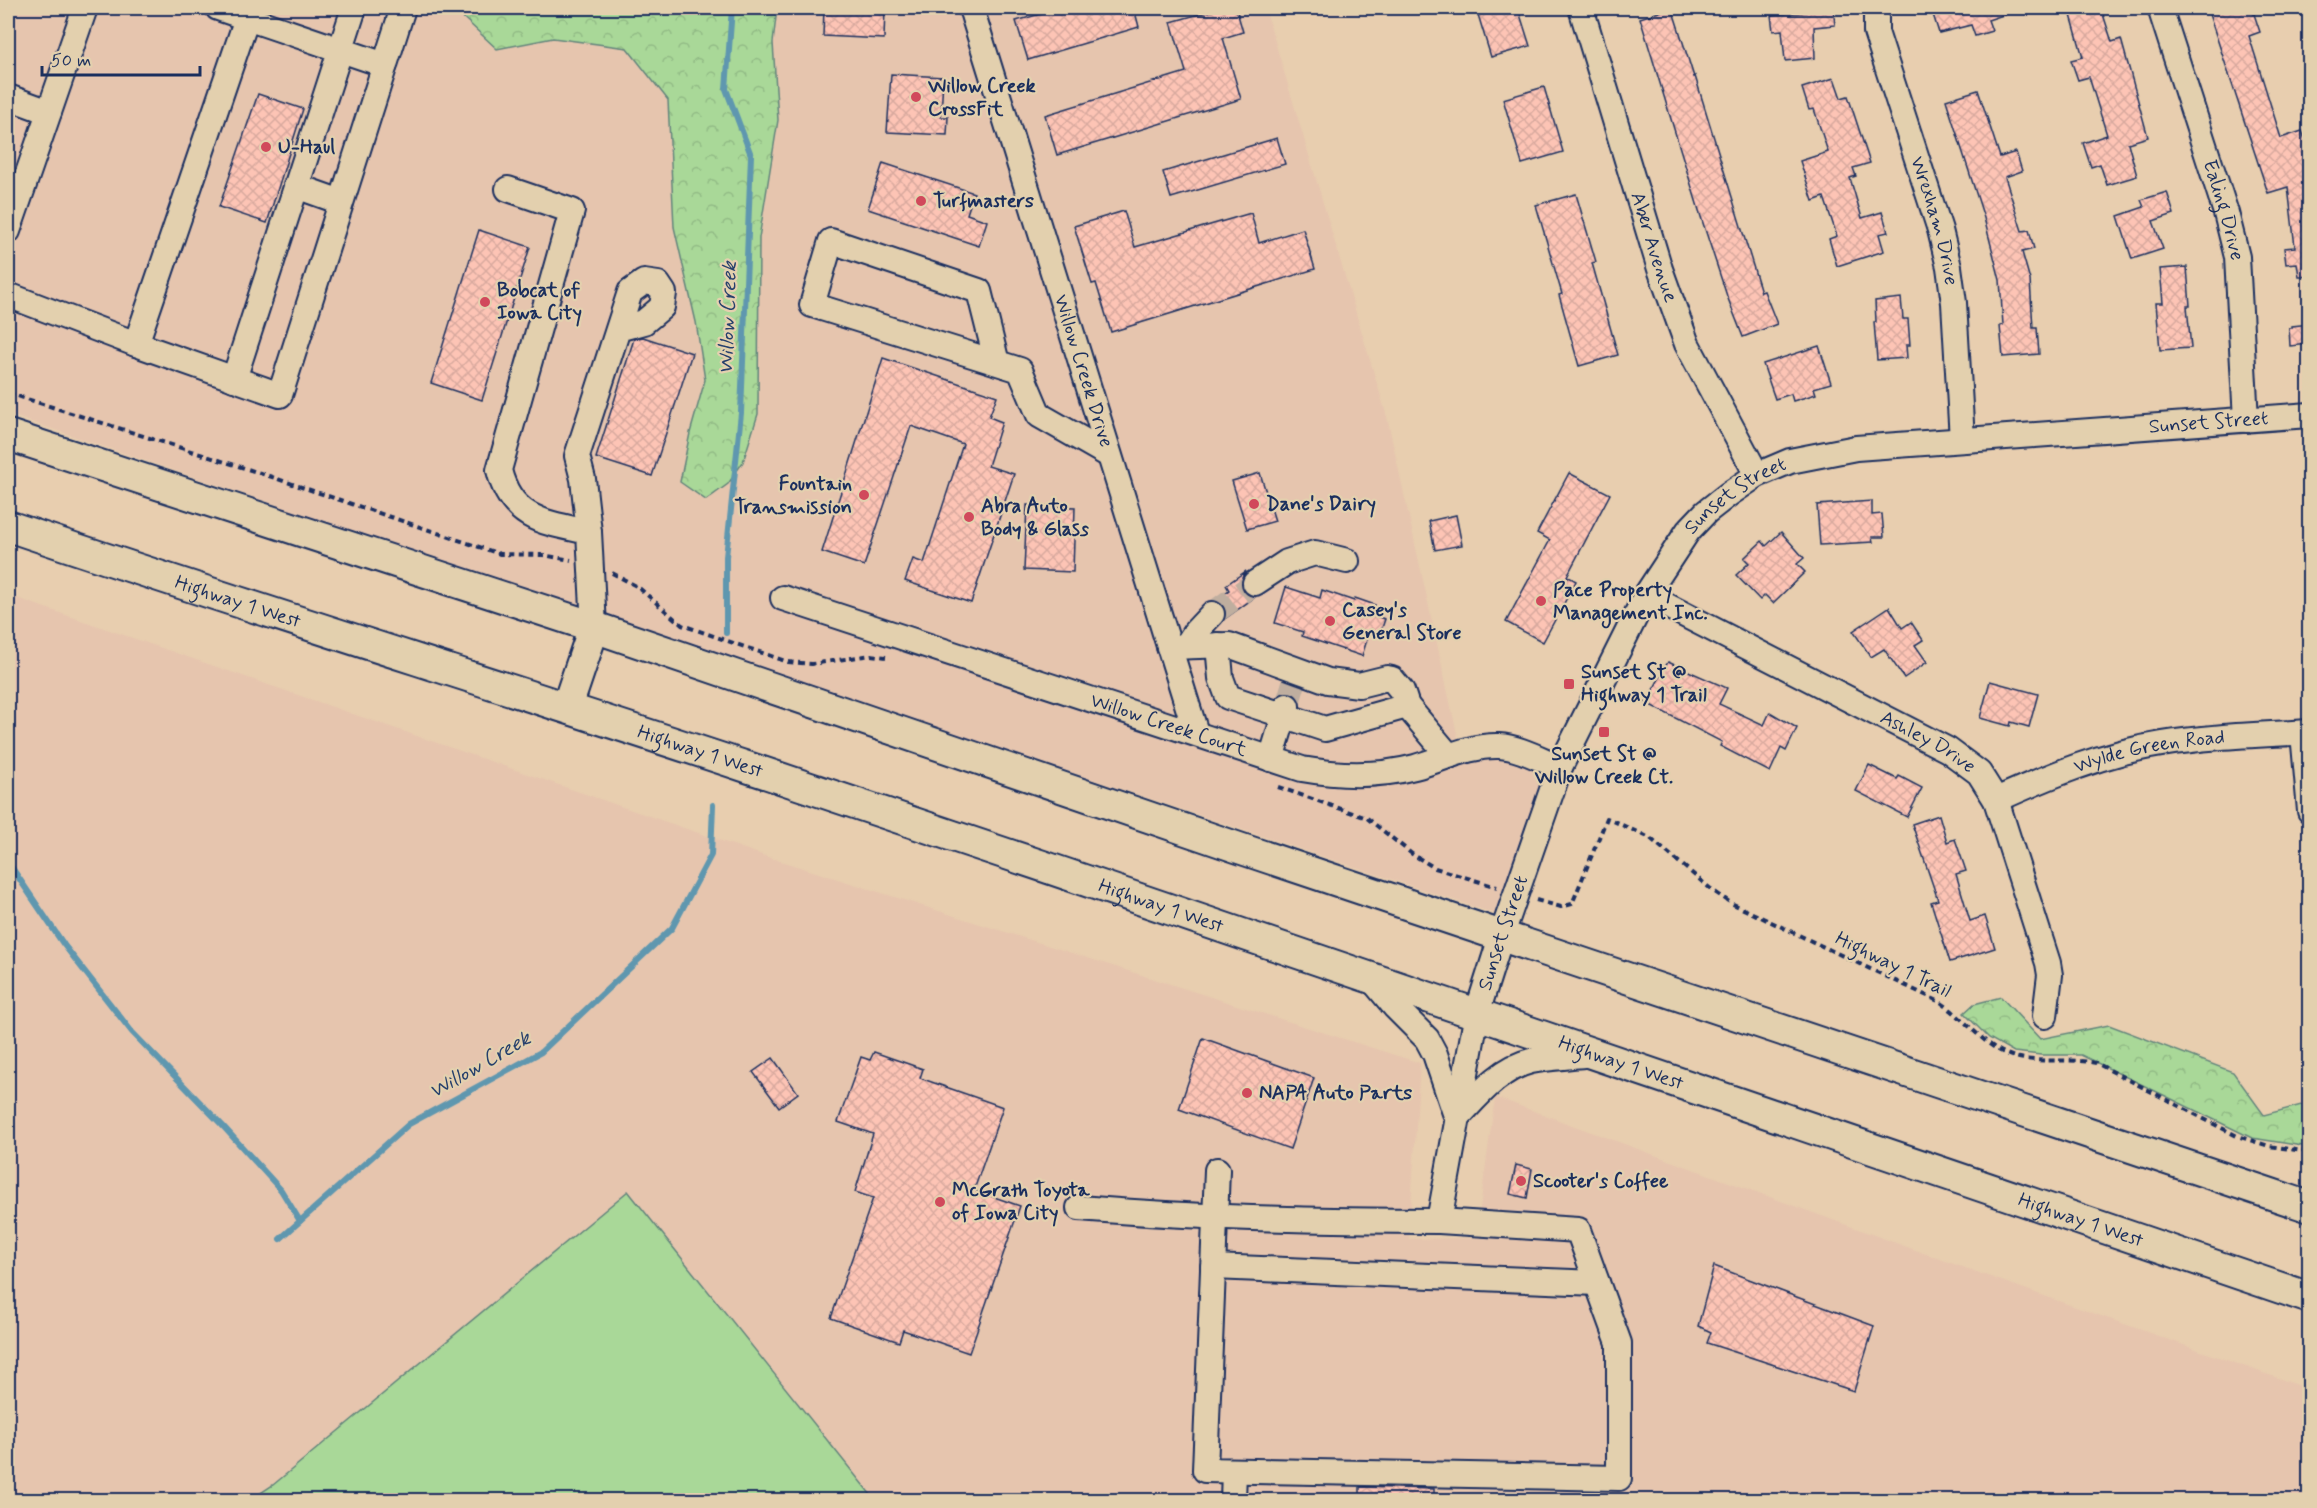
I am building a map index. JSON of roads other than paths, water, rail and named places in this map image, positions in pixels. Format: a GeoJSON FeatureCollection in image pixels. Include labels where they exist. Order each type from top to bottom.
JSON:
{"type":"FeatureCollection","features":[{"type":"Feature","properties":{"kind":"main road"},"geometry":{"type":"LineString","coordinates":[[8,435],[594,627],[1501,936],[2310,1207]]}},
{"type":"Feature","properties":{"kind":"main road","name":"Highway 1 West"},"geometry":{"type":"LineString","coordinates":[[8,526],[159,577],[567,707],[1370,976],[1809,1129],[2310,1298]]}},
{"type":"Feature","properties":{"kind":"main road"},"geometry":{"type":"LineString","coordinates":[[567,707],[594,627]]}},
{"type":"Feature","properties":{"kind":"street"},"geometry":{"type":"LineString","coordinates":[[8,231],[85,8]]}},
{"type":"Feature","properties":{"kind":"street"},"geometry":{"type":"LineString","coordinates":[[218,8],[385,65]]}},
{"type":"Feature","properties":{"kind":"street"},"geometry":{"type":"LineString","coordinates":[[234,379],[354,8]]}},
{"type":"Feature","properties":{"kind":"street"},"geometry":{"type":"LineString","coordinates":[[8,295],[136,344],[280,395],[403,8]]}},
{"type":"Feature","properties":{"kind":"street","name":"Willow Creek Drive"},"geometry":{"type":"LineString","coordinates":[[971,8],[1109,454],[1178,646],[1196,733]]}},
{"type":"Feature","properties":{"kind":"street","name":"Aber Avenue"},"geometry":{"type":"LineString","coordinates":[[1581,8],[1660,269],[1687,344],[1757,475]]}},
{"type":"Feature","properties":{"kind":"street","name":"Wrexham Drive"},"geometry":{"type":"LineString","coordinates":[[1876,8],[1876,32],[1918,168],[1940,230],[1949,267],[1954,303],[1962,440]]}},
{"type":"Feature","properties":{"kind":"street","name":"Ealing Drive"},"geometry":{"type":"LineString","coordinates":[[2160,8],[2226,213],[2236,257],[2246,420]]}},
{"type":"Feature","properties":{"kind":"street"},"geometry":{"type":"LineString","coordinates":[[136,344],[248,18]]}},
{"type":"Feature","properties":{"kind":"street"},"geometry":{"type":"LineString","coordinates":[[8,98],[49,112]]}},
{"type":"Feature","properties":{"kind":"street"},"geometry":{"type":"LineString","coordinates":[[296,186],[341,202]]}},
{"type":"Feature","properties":{"kind":"street"},"geometry":{"type":"LineString","coordinates":[[507,189],[572,210],[499,470],[503,486],[520,510],[540,521],[589,532]]}},
{"type":"Feature","properties":{"kind":"street"},"geometry":{"type":"LineString","coordinates":[[997,363],[979,291],[831,241],[812,305],[997,363],[1020,370],[1039,415],[1109,454]]}},
{"type":"Feature","properties":{"kind":"street"},"geometry":{"type":"LineString","coordinates":[[594,627],[589,532],[583,478],[577,456],[618,329]]}},
{"type":"Feature","properties":{"kind":"street","name":"Sunset Street"},"geometry":{"type":"LineString","coordinates":[[1438,1221],[1477,1012],[1560,767],[1646,595],[1688,531],[1706,512],[1757,475],[1790,461],[1822,453],[1856,448],[2310,415]]}},
{"type":"Feature","properties":{"kind":"street"},"geometry":{"type":"LineString","coordinates":[[1255,583],[1287,562],[1315,554],[1347,561]]}},
{"type":"Feature","properties":{"kind":"street","name":"Ashley Drive"},"geometry":{"type":"LineString","coordinates":[[1646,595],[1948,750],[1979,773],[1996,800],[2048,963],[2050,975],[2045,1016]]}},
{"type":"Feature","properties":{"kind":"street","name":"Willow Creek Court"},"geometry":{"type":"LineString","coordinates":[[783,598],[1302,769],[1354,776],[1403,769],[1485,746],[1502,746],[1560,767]]}},
{"type":"Feature","properties":{"kind":"street"},"geometry":{"type":"LineString","coordinates":[[1178,646],[1212,614]]}},
{"type":"Feature","properties":{"kind":"street"},"geometry":{"type":"LineString","coordinates":[[1218,645],[1221,678],[1228,697],[1286,711],[1325,729],[1407,706]]}},
{"type":"Feature","properties":{"kind":"street"},"geometry":{"type":"LineString","coordinates":[[1178,646],[1236,647],[1328,681],[1359,685],[1387,678],[1392,679],[1402,692],[1407,706],[1449,756]]}},
{"type":"Feature","properties":{"kind":"street"},"geometry":{"type":"LineString","coordinates":[[1271,759],[1286,711]]}},
{"type":"Feature","properties":{"kind":"street"},"geometry":{"type":"LineString","coordinates":[[2306,732],[2310,811]]}},
{"type":"Feature","properties":{"kind":"street","name":"Wylde Green Road"},"geometry":{"type":"LineString","coordinates":[[1996,800],[2038,781],[2084,765],[2162,744],[2306,732]]}},
{"type":"Feature","properties":{"kind":"street"},"geometry":{"type":"LineString","coordinates":[[1370,976],[1395,1007],[1426,1039],[1435,1054],[1457,1118],[1485,1088],[1510,1070],[1530,1061],[1596,1054]]}},
{"type":"Feature","properties":{"kind":"street"},"geometry":{"type":"LineString","coordinates":[[1079,1208],[1170,1216],[1215,1217],[1328,1221],[1438,1221],[1578,1230],[1619,1343],[1619,1478],[1205,1470],[1215,1217],[1217,1170]]}},
{"type":"Feature","properties":{"kind":"street"},"geometry":{"type":"LineString","coordinates":[[1213,1267],[1597,1283]]}},
{"type":"Feature","properties":{"kind":"street"},"geometry":{"type":"LineString","coordinates":[[1233,1500],[1234,1471]]}},
{"type":"Feature","properties":{"kind":"waterway","name":"Willow Creek"},"geometry":{"type":"LineString","coordinates":[[726,633],[726,557],[741,413],[751,155],[726,89],[732,8]]}},
{"type":"Feature","properties":{"kind":"waterway","name":"Willow Creek"},"geometry":{"type":"LineString","coordinates":[[280,1239],[409,1124],[541,1052],[672,928],[711,855],[713,805]]}},
{"type":"Feature","properties":{"kind":"waterway"},"geometry":{"type":"LineString","coordinates":[[8,862],[64,945],[132,1032],[281,1190],[300,1221]]}},
{"type":"Feature","properties":{"kind":"tunnel"},"geometry":{"type":"LineString","coordinates":[[1212,614],[1255,583]]}},
{"type":"Feature","properties":{"kind":"tunnel"},"geometry":{"type":"LineString","coordinates":[[1287,706],[1297,673]]}},
{"type":"Feature","properties":{"kind":"place","name":"Willow Creek CrossFit"},"geometry":{"type":"Point","coordinates":[916,97]}},
{"type":"Feature","properties":{"kind":"place","name":"U-Haul"},"geometry":{"type":"Point","coordinates":[266,147]}},
{"type":"Feature","properties":{"kind":"place","name":"Turfmasters"},"geometry":{"type":"Point","coordinates":[921,201]}},
{"type":"Feature","properties":{"kind":"place","name":"Bobcat of Iowa City"},"geometry":{"type":"Point","coordinates":[485,302]}},
{"type":"Feature","properties":{"kind":"place","name":"Fountain Transmission"},"geometry":{"type":"Point","coordinates":[864,495]}},
{"type":"Feature","properties":{"kind":"place","name":"Dane's Dairy"},"geometry":{"type":"Point","coordinates":[1254,504]}},
{"type":"Feature","properties":{"kind":"place","name":"Abra Auto Body & Glass"},"geometry":{"type":"Point","coordinates":[969,517]}},
{"type":"Feature","properties":{"kind":"place","name":"Pace Property Management Inc."},"geometry":{"type":"Point","coordinates":[1541,601]}},
{"type":"Feature","properties":{"kind":"place","name":"Casey's General Store"},"geometry":{"type":"Point","coordinates":[1330,621]}},
{"type":"Feature","properties":{"kind":"place","name":"Sunset St @ Highway 1 Trail"},"geometry":{"type":"Point","coordinates":[1569,684]}},
{"type":"Feature","properties":{"kind":"place","name":"Sunset St @ Willow Creek Ct."},"geometry":{"type":"Point","coordinates":[1604,732]}},
{"type":"Feature","properties":{"kind":"place","name":"NAPA Auto Parts"},"geometry":{"type":"Point","coordinates":[1247,1093]}},
{"type":"Feature","properties":{"kind":"place","name":"Scooter's Coffee"},"geometry":{"type":"Point","coordinates":[1521,1181]}},
{"type":"Feature","properties":{"kind":"place","name":"McGrath Toyota of Iowa City"},"geometry":{"type":"Point","coordinates":[940,1202]}}]}
